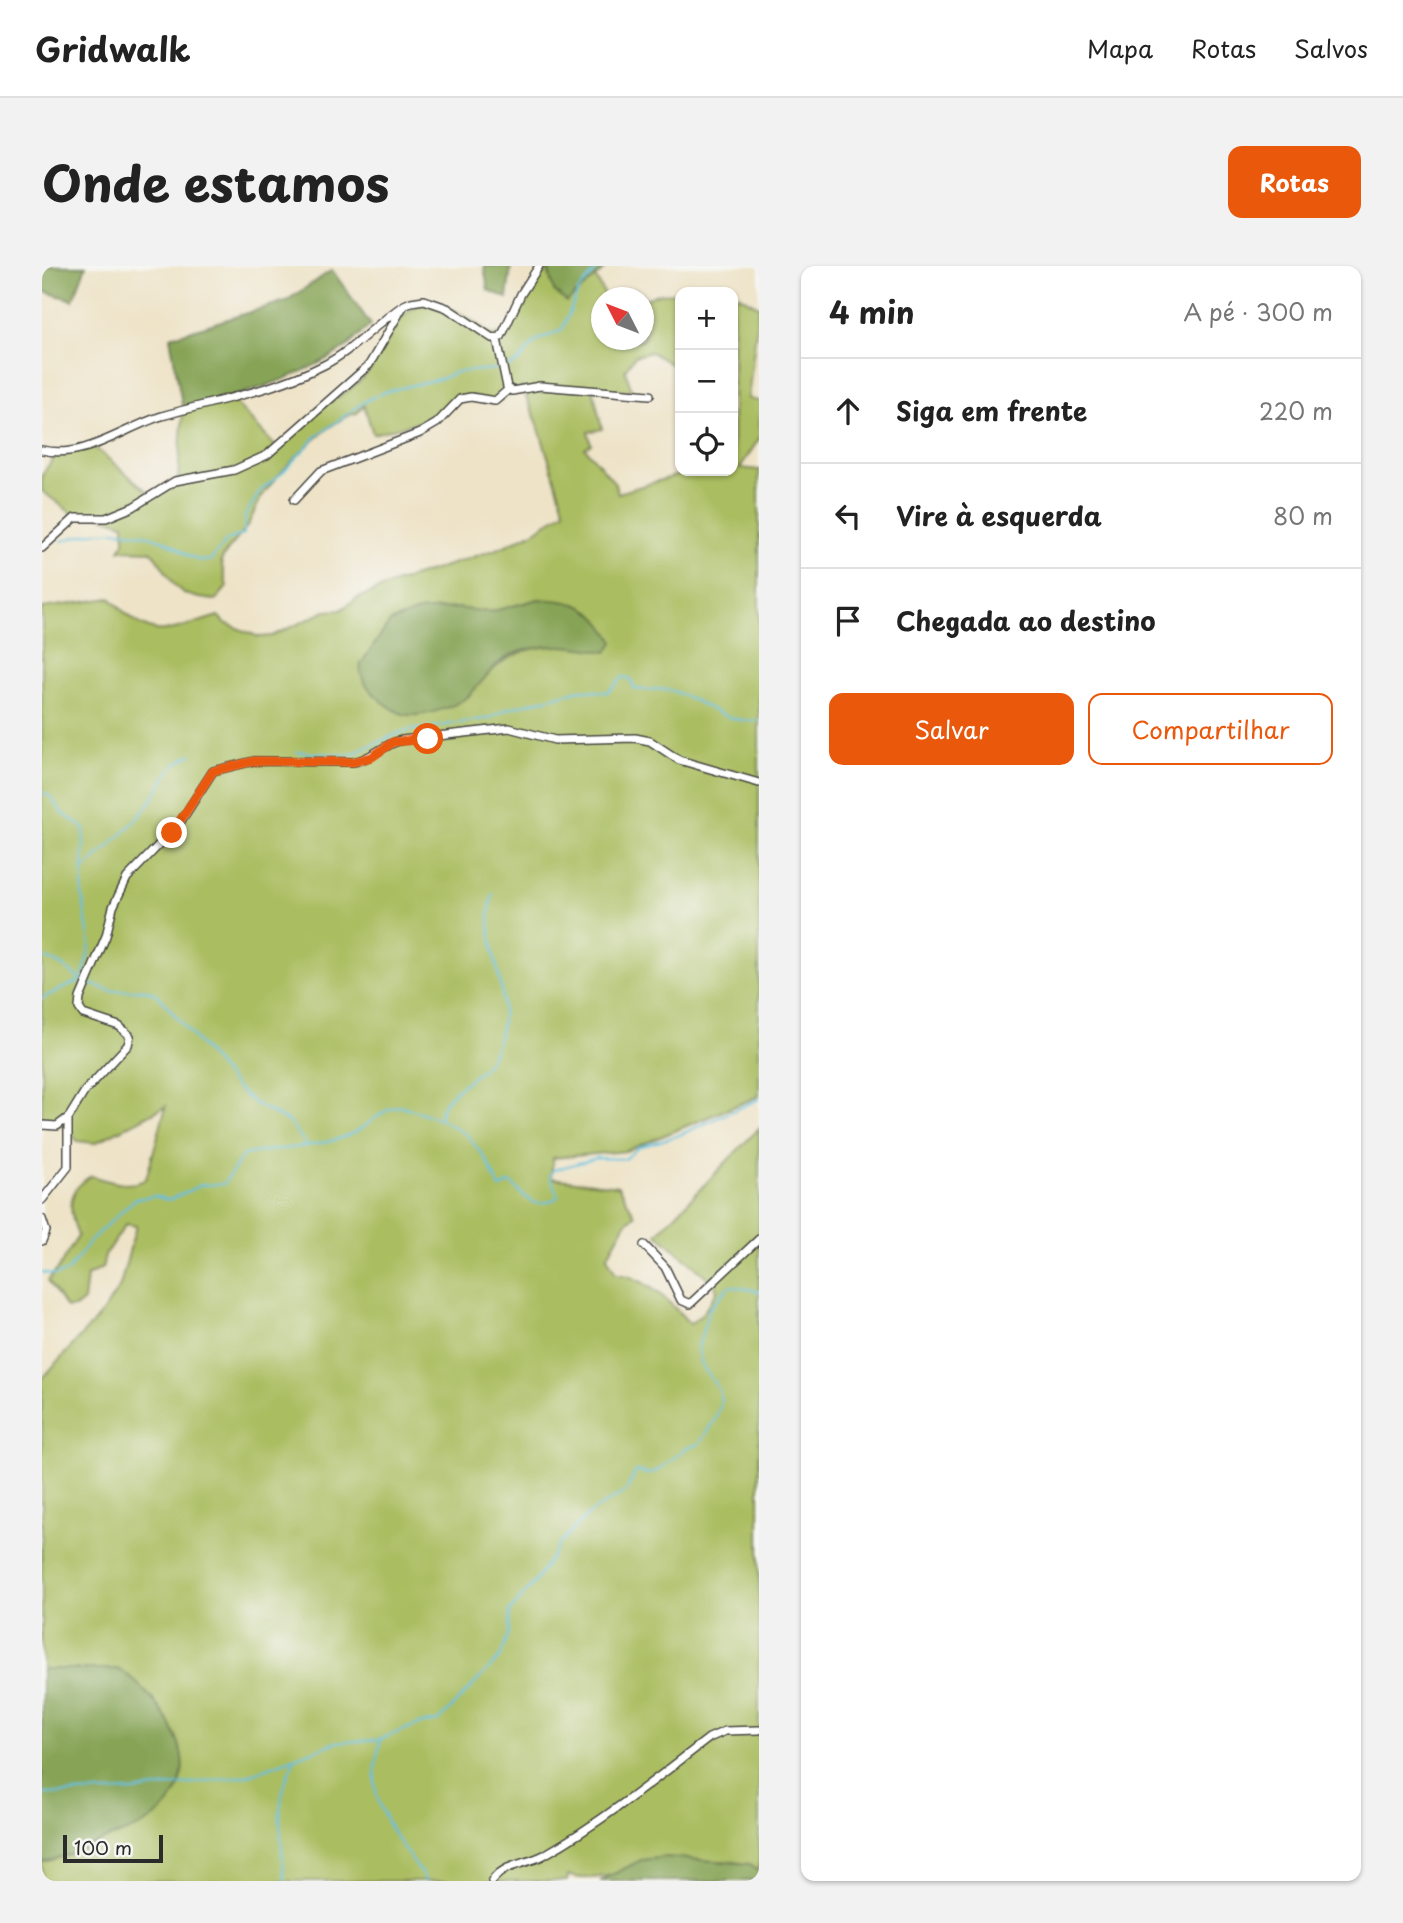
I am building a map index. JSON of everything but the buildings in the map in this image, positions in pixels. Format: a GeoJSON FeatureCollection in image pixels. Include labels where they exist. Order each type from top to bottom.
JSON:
{"type":"FeatureCollection","features":[{"type":"Feature","properties":{"kind":"street"},"geometry":{"type":"LineString","coordinates":[[497,339],[505,332],[520,294],[539,266]]}},
{"type":"Feature","properties":{"kind":"street"},"geometry":{"type":"LineString","coordinates":[[42,450],[59,453],[79,450],[160,417],[231,400],[311,372],[340,355],[404,305],[416,300],[435,303],[497,339],[509,389]]}},
{"type":"Feature","properties":{"kind":"street"},"geometry":{"type":"LineString","coordinates":[[42,548],[75,518],[106,518],[133,507],[176,481],[234,470],[267,456],[369,365],[404,305]]}},
{"type":"Feature","properties":{"kind":"street"},"geometry":{"type":"LineString","coordinates":[[509,389],[516,391],[541,386],[650,395]]}},
{"type":"Feature","properties":{"kind":"street"},"geometry":{"type":"LineString","coordinates":[[294,500],[321,471],[420,433],[437,423],[460,400],[471,397],[495,401],[509,389]]}},
{"type":"Feature","properties":{"kind":"street"},"geometry":{"type":"LineString","coordinates":[[42,1200],[68,1167],[66,1126],[69,1117],[85,1091],[116,1061],[130,1040],[124,1028],[90,1018],[79,1008],[113,907],[135,867],[179,824],[213,771],[254,761],[353,762],[365,760],[388,744],[401,740],[509,728],[555,740],[643,740],[679,760],[759,783]]}},
{"type":"Feature","properties":{"kind":"street"},"geometry":{"type":"LineString","coordinates":[[42,1125],[57,1126],[69,1117]]}},
{"type":"Feature","properties":{"kind":"street"},"geometry":{"type":"LineString","coordinates":[[42,1219],[46,1231],[42,1241]]}},
{"type":"Feature","properties":{"kind":"street"},"geometry":{"type":"LineString","coordinates":[[643,1245],[665,1267],[681,1300],[690,1304],[759,1239]]}},
{"type":"Feature","properties":{"kind":"street"},"geometry":{"type":"LineString","coordinates":[[492,1881],[501,1869],[545,1854],[633,1796],[709,1738],[725,1731],[759,1730]]}},
{"type":"Feature","properties":{"kind":"green space"},"geometry":{"type":"Polygon","coordinates":[[[42,266],[86,266],[73,300],[42,291],[42,266]]]}},
{"type":"Feature","properties":{"kind":"green space"},"geometry":{"type":"Polygon","coordinates":[[[484,266],[511,266],[507,298],[488,290],[484,266]]]}},
{"type":"Feature","properties":{"kind":"green space"},"geometry":{"type":"Polygon","coordinates":[[[548,266],[608,266],[567,302],[554,291],[548,266]]]}},
{"type":"Feature","properties":{"kind":"green space"},"geometry":{"type":"Polygon","coordinates":[[[547,268],[554,291],[567,302],[595,276],[601,287],[591,287],[591,350],[654,350],[654,295],[675,293],[675,367],[651,352],[635,356],[625,370],[632,391],[593,389],[602,429],[588,432],[591,444],[585,448],[614,482],[618,493],[675,476],[738,476],[738,295],[759,306],[748,399],[759,401],[759,439],[740,468],[759,470],[759,1096],[626,1151],[553,1158],[551,1178],[618,1186],[635,1215],[626,1223],[607,1257],[616,1274],[647,1285],[666,1299],[690,1324],[704,1312],[717,1291],[715,1284],[657,1234],[759,1128],[759,1870],[730,1861],[711,1861],[671,1864],[594,1878],[568,1875],[567,1881],[42,1881],[42,1862],[71,1854],[148,1822],[168,1804],[179,1785],[183,1765],[179,1745],[170,1725],[142,1688],[124,1672],[42,1669],[42,1379],[102,1313],[120,1286],[136,1226],[126,1224],[105,1256],[102,1268],[87,1276],[84,1301],[75,1308],[66,1308],[48,1280],[78,1236],[71,1210],[77,1188],[91,1176],[126,1184],[146,1179],[166,1106],[95,1143],[77,1141],[67,1127],[42,1121],[42,608],[110,598],[137,622],[148,628],[171,630],[218,616],[225,623],[259,637],[272,636],[326,611],[341,610],[356,599],[392,584],[500,548],[532,533],[565,511],[537,422],[522,387],[497,402],[464,397],[441,416],[373,434],[364,405],[357,413],[334,424],[291,462],[261,498],[246,528],[221,561],[227,587],[216,600],[181,591],[151,551],[120,550],[124,542],[124,524],[96,515],[74,515],[42,491],[42,475],[57,453],[93,446],[152,495],[178,479],[183,410],[231,398],[276,447],[321,408],[360,381],[375,363],[398,322],[420,305],[445,306],[457,311],[490,335],[506,333],[547,268]],[[539,599],[490,612],[456,608],[419,611],[390,622],[361,664],[468,697],[490,672],[513,656],[540,647],[573,646],[539,599]]]}},
{"type":"Feature","properties":{"kind":"green space"},"geometry":{"type":"Polygon","coordinates":[[[332,270],[371,325],[342,350],[305,370],[245,393],[183,410],[170,337],[286,301],[332,270]]]}},
{"type":"Feature","properties":{"kind":"green space"},"geometry":{"type":"Polygon","coordinates":[[[539,599],[575,604],[584,608],[599,620],[614,642],[607,652],[547,646],[511,655],[493,668],[474,690],[456,704],[418,715],[403,714],[392,709],[373,693],[362,677],[361,664],[390,622],[419,611],[456,608],[490,612],[539,599]]]}},
{"type":"Feature","properties":{"kind":"green space"},"geometry":{"type":"Polygon","coordinates":[[[42,1669],[117,1669],[124,1672],[142,1688],[170,1725],[179,1745],[183,1765],[179,1785],[168,1804],[148,1822],[71,1854],[42,1862],[42,1669]]]}},
{"type":"Feature","properties":{"kind":"green space"},"geometry":{"type":"Polygon","coordinates":[[[666,1857],[750,1864],[759,1870],[759,1881],[600,1881],[641,1860],[666,1857]]]}},
{"type":"Feature","properties":{"kind":"waterway"},"geometry":{"type":"LineString","coordinates":[[508,367],[518,362],[536,341],[562,330],[579,290],[600,266]]}},
{"type":"Feature","properties":{"kind":"waterway"},"geometry":{"type":"LineString","coordinates":[[62,541],[102,532],[127,532],[167,542],[198,560],[211,560],[227,540],[244,534],[245,516],[261,490],[280,475],[317,436],[367,400],[384,392],[443,378],[456,372],[497,369]]}},
{"type":"Feature","properties":{"kind":"waterway"},"geometry":{"type":"LineString","coordinates":[[297,752],[350,755],[401,732],[490,718],[507,709],[580,690],[608,692],[623,677],[630,679],[635,689],[669,690],[734,719],[759,720]]}},
{"type":"Feature","properties":{"kind":"waterway"},"geometry":{"type":"LineString","coordinates":[[85,869],[139,816],[175,765],[191,755]]}},
{"type":"Feature","properties":{"kind":"waterway"},"geometry":{"type":"LineString","coordinates":[[42,792],[51,797],[62,813],[84,828],[82,894],[90,945],[82,981]]}},
{"type":"Feature","properties":{"kind":"waterway"},"geometry":{"type":"LineString","coordinates":[[439,1118],[449,1096],[488,1062],[499,1037],[503,1014],[500,979],[490,927],[493,894]]}},
{"type":"Feature","properties":{"kind":"waterway"},"geometry":{"type":"LineString","coordinates":[[42,957],[60,964],[83,981]]}},
{"type":"Feature","properties":{"kind":"waterway"},"geometry":{"type":"LineString","coordinates":[[42,998],[79,981]]}},
{"type":"Feature","properties":{"kind":"waterway"},"geometry":{"type":"LineString","coordinates":[[88,983],[111,991],[146,990],[158,995],[235,1086],[254,1103],[289,1122],[305,1143]]}},
{"type":"Feature","properties":{"kind":"waterway"},"geometry":{"type":"LineString","coordinates":[[42,1272],[55,1275],[67,1272],[93,1238],[135,1199],[154,1196],[169,1200],[201,1185],[224,1184],[243,1155],[314,1145],[342,1138],[395,1107],[402,1106],[442,1120],[467,1135],[485,1158],[500,1188],[511,1183],[531,1201],[542,1203],[558,1197],[550,1175],[553,1170],[597,1158],[625,1159],[639,1147],[677,1136],[759,1099]]}},
{"type":"Feature","properties":{"kind":"waterway"},"geometry":{"type":"LineString","coordinates":[[42,1794],[134,1791],[246,1776],[337,1742],[378,1740],[419,1724],[439,1721],[500,1657],[509,1633],[510,1611],[537,1579],[561,1542],[590,1513],[626,1491],[636,1471],[649,1474],[657,1471],[687,1448],[699,1444],[721,1404],[720,1391],[702,1365],[698,1348],[709,1309],[729,1286],[759,1291]]}},
{"type":"Feature","properties":{"kind":"waterway"},"geometry":{"type":"LineString","coordinates":[[380,1741],[375,1773],[377,1797],[388,1823],[426,1881]]}},
{"type":"Feature","properties":{"kind":"waterway"},"geometry":{"type":"LineString","coordinates":[[285,1881],[280,1832],[281,1803],[288,1773],[296,1757]]}},
{"type":"Feature","properties":{"kind":"waterway"},"geometry":{"type":"LineString","coordinates":[[753,1881],[759,1879]]}},
{"type":"Feature","properties":{"kind":"route"},"geometry":{"type":"LineString","coordinates":[[172,833],[213,771],[254,761],[353,762],[372,757],[393,742],[428,739]]}}]}
